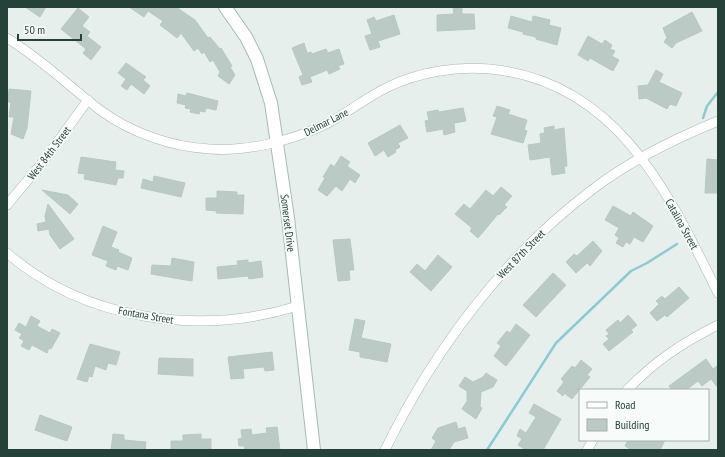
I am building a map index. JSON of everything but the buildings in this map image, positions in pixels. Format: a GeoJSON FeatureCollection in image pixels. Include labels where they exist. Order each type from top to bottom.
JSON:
{"type":"FeatureCollection","features":[{"type":"Feature","properties":{"kind":"street","name":"Somerset Drive"},"geometry":{"type":"LineString","coordinates":[[224,7],[246,37],[257,58],[271,103],[298,306],[314,450]]}},
{"type":"Feature","properties":{"kind":"street","name":"Delmar Lane"},"geometry":{"type":"LineString","coordinates":[[7,38],[49,67],[88,100],[116,120],[134,130],[161,140],[185,146],[210,150],[244,149],[306,134],[390,86],[412,78],[458,69],[482,68],[520,74],[543,80],[568,92],[604,116],[622,133],[641,158]]}},
{"type":"Feature","properties":{"kind":"street","name":"West 84th Street"},"geometry":{"type":"LineString","coordinates":[[7,204],[42,163],[88,100]]}},
{"type":"Feature","properties":{"kind":"street","name":"West 87th Street"},"geometry":{"type":"LineString","coordinates":[[385,450],[408,406],[447,344],[483,297],[538,235],[594,188],[641,158],[686,134],[718,121]]}},
{"type":"Feature","properties":{"kind":"street","name":"Catalina Street"},"geometry":{"type":"LineString","coordinates":[[641,158],[687,231],[718,293]]}},
{"type":"Feature","properties":{"kind":"street","name":"Fontana Street"},"geometry":{"type":"LineString","coordinates":[[7,253],[32,271],[65,291],[102,305],[147,317],[171,320],[227,320],[265,314],[298,306]]}},
{"type":"Feature","properties":{"kind":"street"},"geometry":{"type":"LineString","coordinates":[[628,389],[658,360],[677,347],[718,325]]}},
{"type":"Feature","properties":{"kind":"street"},"geometry":{"type":"LineString","coordinates":[[587,450],[592,441]]}},
{"type":"Feature","properties":{"kind":"waterway"},"geometry":{"type":"LineString","coordinates":[[703,118],[707,106],[718,92]]}},
{"type":"Feature","properties":{"kind":"waterway"},"geometry":{"type":"LineString","coordinates":[[487,450],[556,343],[631,271],[677,244]]}}]}
